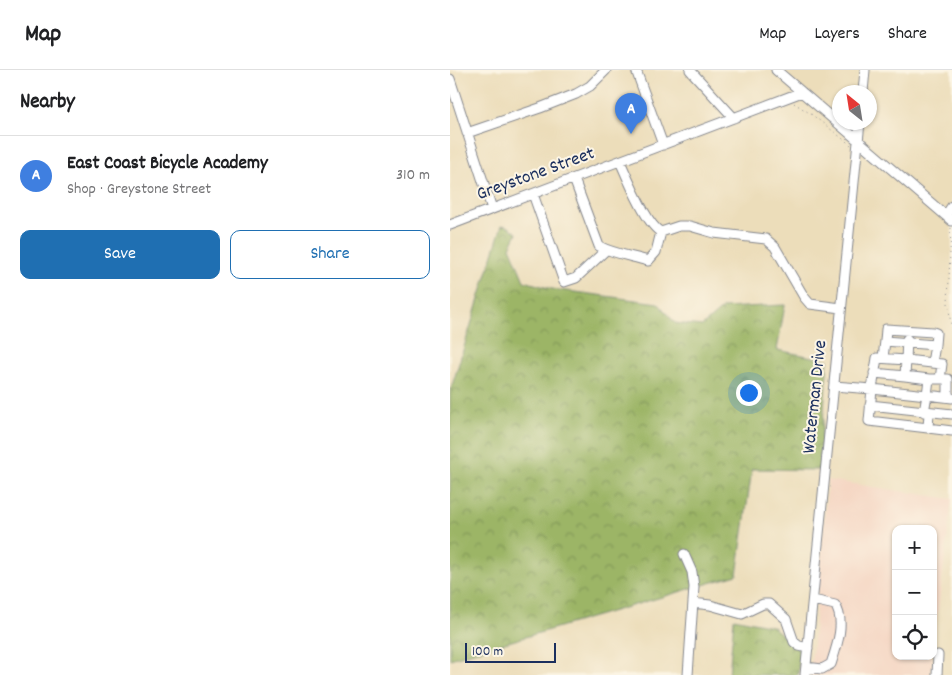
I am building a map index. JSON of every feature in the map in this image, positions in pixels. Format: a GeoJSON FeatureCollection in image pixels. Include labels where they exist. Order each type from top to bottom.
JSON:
{"type":"FeatureCollection","features":[{"type":"Feature","properties":{"kind":"street"},"geometry":{"type":"LineString","coordinates":[[467,133],[576,94],[590,86],[606,70]]}},
{"type":"Feature","properties":{"kind":"street"},"geometry":{"type":"LineString","coordinates":[[636,70],[663,145]]}},
{"type":"Feature","properties":{"kind":"street"},"geometry":{"type":"LineString","coordinates":[[690,70],[734,118]]}},
{"type":"Feature","properties":{"kind":"street"},"geometry":{"type":"LineString","coordinates":[[776,70],[950,218]]}},
{"type":"Feature","properties":{"kind":"street"},"geometry":{"type":"LineString","coordinates":[[864,85],[865,70]]}},
{"type":"Feature","properties":{"kind":"street"},"geometry":{"type":"LineString","coordinates":[[450,79],[492,209]]}},
{"type":"Feature","properties":{"kind":"street","name":"Greystone Street"},"geometry":{"type":"LineString","coordinates":[[450,224],[802,92]]}},
{"type":"Feature","properties":{"kind":"street","name":"Waterman Drive"},"geometry":{"type":"LineString","coordinates":[[806,671],[859,130]]}},
{"type":"Feature","properties":{"kind":"street"},"geometry":{"type":"LineString","coordinates":[[620,161],[646,216],[657,230],[661,232]]}},
{"type":"Feature","properties":{"kind":"street"},"geometry":{"type":"LineString","coordinates":[[574,179],[599,246],[606,250],[648,261],[656,252],[661,232]]}},
{"type":"Feature","properties":{"kind":"street"},"geometry":{"type":"LineString","coordinates":[[533,194],[564,282],[576,278],[606,250]]}},
{"type":"Feature","properties":{"kind":"street"},"geometry":{"type":"LineString","coordinates":[[950,218],[952,206]]}},
{"type":"Feature","properties":{"kind":"street"},"geometry":{"type":"LineString","coordinates":[[661,232],[679,226],[690,226],[714,233],[766,239],[775,247],[810,304],[841,308]]}},
{"type":"Feature","properties":{"kind":"street"},"geometry":{"type":"LineString","coordinates":[[883,358],[886,329],[908,330],[936,333],[932,363]]}},
{"type":"Feature","properties":{"kind":"street"},"geometry":{"type":"LineString","coordinates":[[905,376],[908,330]]}},
{"type":"Feature","properties":{"kind":"street"},"geometry":{"type":"LineString","coordinates":[[885,341],[935,346]]}},
{"type":"Feature","properties":{"kind":"street"},"geometry":{"type":"LineString","coordinates":[[940,379],[942,364],[877,358],[869,421],[952,431]]}},
{"type":"Feature","properties":{"kind":"street"},"geometry":{"type":"LineString","coordinates":[[834,386],[950,397],[948,379],[874,374]]}},
{"type":"Feature","properties":{"kind":"street"},"geometry":{"type":"LineString","coordinates":[[928,379],[928,428]]}},
{"type":"Feature","properties":{"kind":"street"},"geometry":{"type":"LineString","coordinates":[[870,405],[952,414]]}},
{"type":"Feature","properties":{"kind":"street"},"geometry":{"type":"LineString","coordinates":[[684,554],[693,577],[688,675]]}},
{"type":"Feature","properties":{"kind":"street"},"geometry":{"type":"LineString","coordinates":[[806,671],[822,669],[831,664],[838,641],[840,612],[835,605],[812,600]]}},
{"type":"Feature","properties":{"kind":"street"},"geometry":{"type":"LineString","coordinates":[[693,603],[710,605],[742,614],[763,604],[768,604],[778,610],[786,619],[794,642],[799,646],[808,648]]}},
{"type":"Feature","properties":{"kind":"street"},"geometry":{"type":"LineString","coordinates":[[937,675],[938,655]]}},
{"type":"Feature","properties":{"kind":"path"},"geometry":{"type":"LineString","coordinates":[[791,102],[812,114],[848,143]]}},
{"type":"Feature","properties":{"kind":"path"},"geometry":{"type":"LineString","coordinates":[[950,218],[948,303],[952,332]]}},
{"type":"Feature","properties":{"kind":"shaded area"},"geometry":{"type":"Polygon","coordinates":[[[828,480],[952,499],[937,619],[937,525],[892,525],[892,660],[932,660],[930,675],[810,675],[828,480]]]}},
{"type":"Feature","properties":{"kind":"green space"},"geometry":{"type":"Polygon","coordinates":[[[502,225],[509,227],[517,233],[510,247],[524,281],[552,289],[658,303],[675,323],[702,326],[723,308],[785,305],[777,350],[828,360],[819,470],[752,469],[737,575],[450,659],[450,392],[502,225]]]}},
{"type":"Feature","properties":{"kind":"green space"},"geometry":{"type":"Polygon","coordinates":[[[734,618],[772,626],[800,650],[798,675],[729,675],[734,618]]]}},
{"type":"Feature","properties":{"kind":"place","name":"East Coast Bicycle Academy"},"geometry":{"type":"Point","coordinates":[631,134]}}]}
